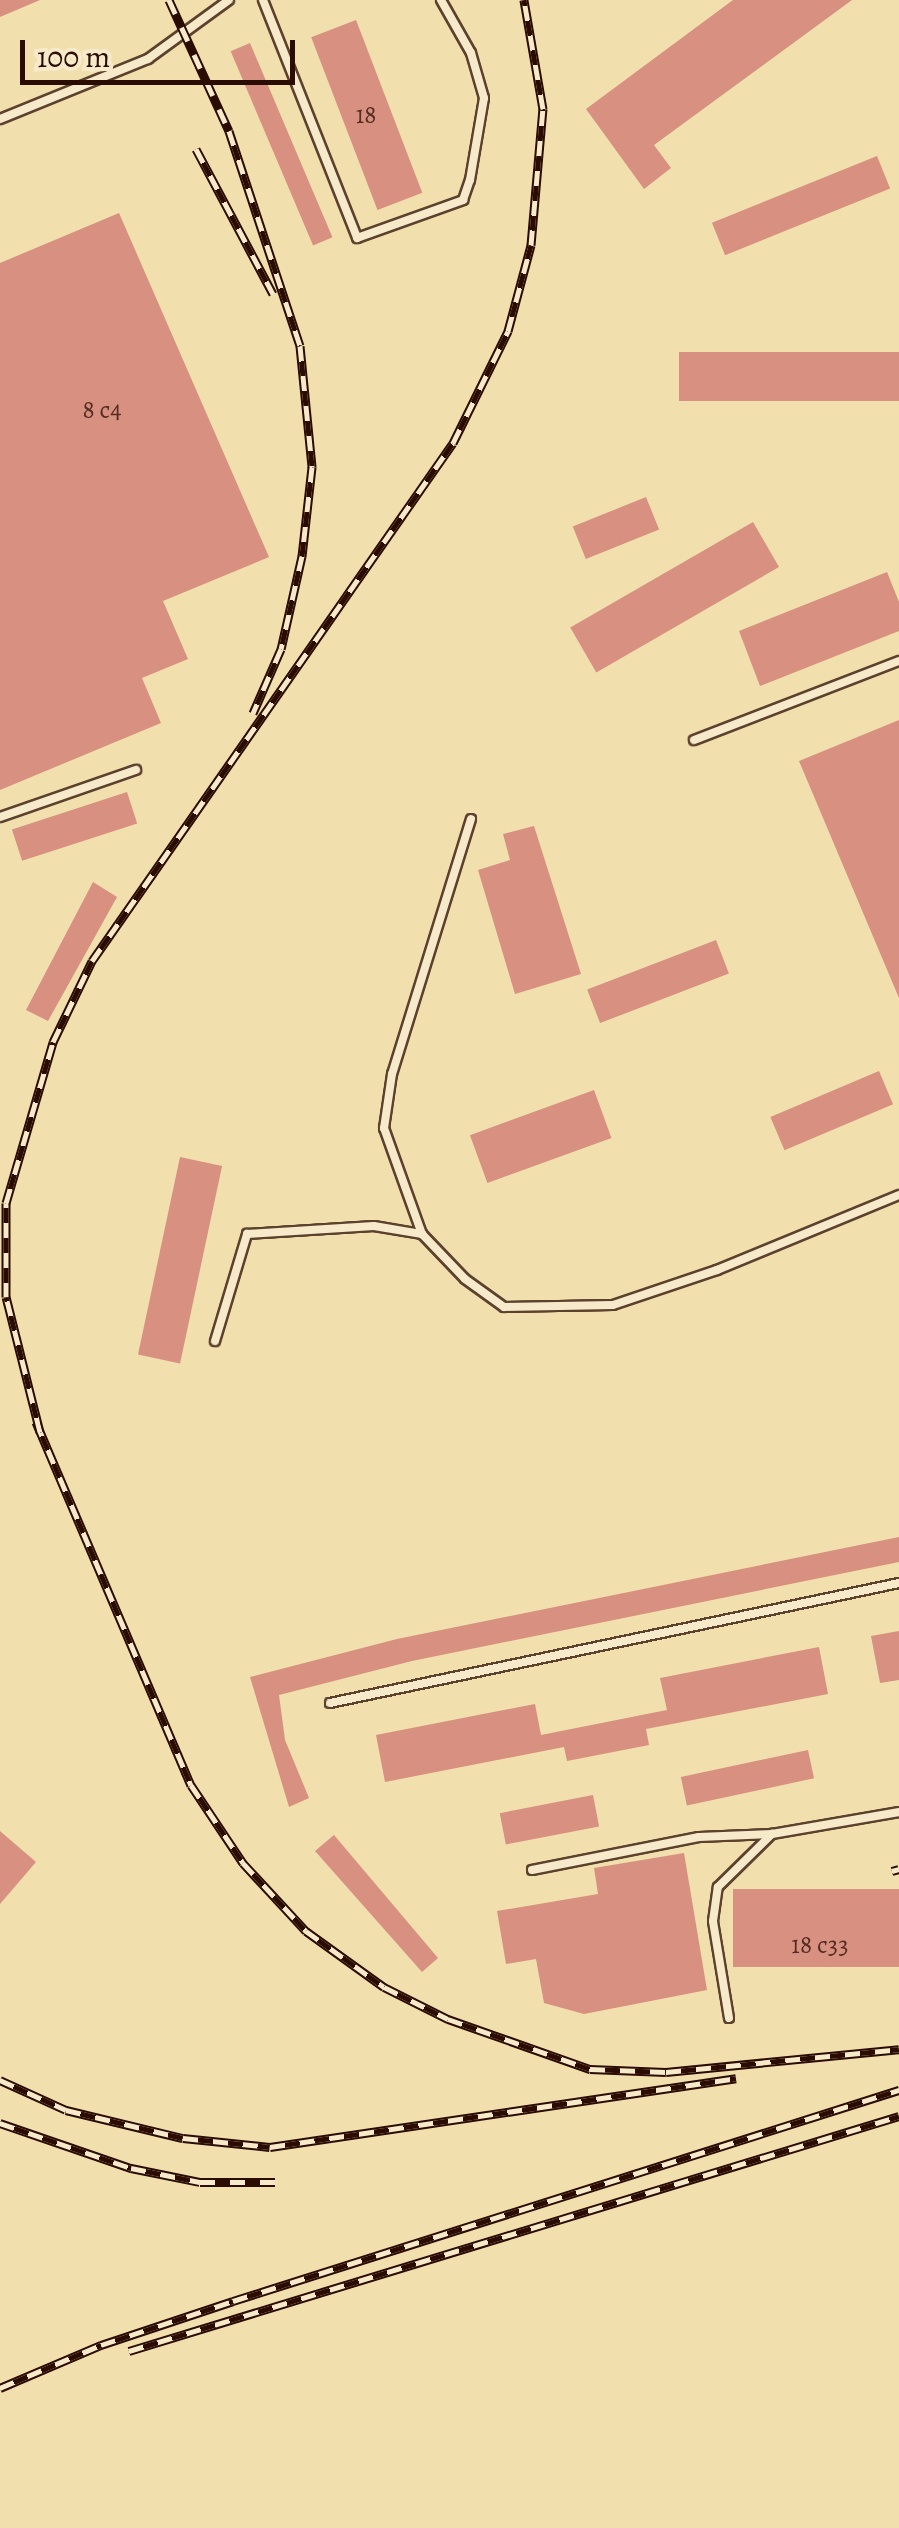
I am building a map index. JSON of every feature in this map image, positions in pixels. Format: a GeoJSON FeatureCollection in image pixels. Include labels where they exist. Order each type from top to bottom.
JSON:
{"type":"FeatureCollection","features":[{"type":"Feature","properties":{"kind":"lane"},"geometry":{"type":"LineString","coordinates":[[0,120],[148,59],[229,0]]}},
{"type":"Feature","properties":{"kind":"lane"},"geometry":{"type":"LineString","coordinates":[[262,0],[357,238],[463,200],[484,98],[471,53],[441,0]]}},
{"type":"Feature","properties":{"kind":"lane"},"geometry":{"type":"LineString","coordinates":[[694,740],[899,661]]}},
{"type":"Feature","properties":{"kind":"lane"},"geometry":{"type":"LineString","coordinates":[[0,817],[136,770]]}},
{"type":"Feature","properties":{"kind":"lane"},"geometry":{"type":"LineString","coordinates":[[471,819],[392,1074],[384,1128],[422,1234],[504,1307],[613,1305],[718,1270],[899,1194]]}},
{"type":"Feature","properties":{"kind":"lane"},"geometry":{"type":"LineString","coordinates":[[215,1341],[247,1234],[374,1226],[422,1234]]}},
{"type":"Feature","properties":{"kind":"lane"},"geometry":{"type":"LineString","coordinates":[[330,1703],[899,1583]]}},
{"type":"Feature","properties":{"kind":"lane"},"geometry":{"type":"LineString","coordinates":[[532,1870],[698,1837],[772,1834],[899,1812]]}},
{"type":"Feature","properties":{"kind":"lane"},"geometry":{"type":"LineString","coordinates":[[729,2018],[713,1921],[718,1888],[772,1834]]}},
{"type":"Feature","properties":{"kind":"building"},"geometry":{"type":"Polygon","coordinates":[[[0,0],[40,0],[0,17],[0,0]]]}},
{"type":"Feature","properties":{"kind":"building"},"geometry":{"type":"Polygon","coordinates":[[[733,0],[852,0],[654,145],[671,168],[644,189],[586,109],[733,0]]]}},
{"type":"Feature","properties":{"kind":"building"},"geometry":{"type":"Polygon","coordinates":[[[356,20],[422,193],[377,210],[311,37],[356,20]]]}},
{"type":"Feature","properties":{"kind":"building"},"geometry":{"type":"Polygon","coordinates":[[[250,43],[332,237],[313,245],[231,51],[250,43]]]}},
{"type":"Feature","properties":{"kind":"building"},"geometry":{"type":"Polygon","coordinates":[[[877,156],[890,188],[725,255],[712,223],[877,156]]]}},
{"type":"Feature","properties":{"kind":"building"},"geometry":{"type":"Polygon","coordinates":[[[119,213],[269,557],[163,601],[188,659],[142,678],[161,723],[0,790],[0,263],[119,213]]]}},
{"type":"Feature","properties":{"kind":"building"},"geometry":{"type":"Polygon","coordinates":[[[679,352],[899,352],[899,401],[679,401],[679,352]]]}},
{"type":"Feature","properties":{"kind":"building"},"geometry":{"type":"Polygon","coordinates":[[[646,497],[659,529],[586,559],[573,527],[646,497]]]}},
{"type":"Feature","properties":{"kind":"building"},"geometry":{"type":"Polygon","coordinates":[[[753,522],[779,567],[596,673],[570,628],[753,522]]]}},
{"type":"Feature","properties":{"kind":"building"},"geometry":{"type":"Polygon","coordinates":[[[887,572],[899,602],[899,631],[760,686],[739,631],[887,572]]]}},
{"type":"Feature","properties":{"kind":"building"},"geometry":{"type":"Polygon","coordinates":[[[899,720],[899,998],[799,761],[899,720]]]}},
{"type":"Feature","properties":{"kind":"building"},"geometry":{"type":"Polygon","coordinates":[[[127,792],[137,823],[22,861],[12,829],[127,792]]]}},
{"type":"Feature","properties":{"kind":"building"},"geometry":{"type":"Polygon","coordinates":[[[534,826],[581,974],[515,994],[478,870],[510,860],[503,834],[534,826]]]}},
{"type":"Feature","properties":{"kind":"building"},"geometry":{"type":"Polygon","coordinates":[[[93,882],[117,897],[48,1021],[26,1010],[93,882]]]}},
{"type":"Feature","properties":{"kind":"building"},"geometry":{"type":"Polygon","coordinates":[[[716,940],[729,974],[600,1023],[587,989],[716,940]]]}},
{"type":"Feature","properties":{"kind":"building"},"geometry":{"type":"Polygon","coordinates":[[[879,1071],[893,1104],[784,1150],[770,1117],[879,1071]]]}},
{"type":"Feature","properties":{"kind":"building"},"geometry":{"type":"Polygon","coordinates":[[[594,1090],[611,1138],[487,1183],[470,1135],[594,1090]]]}},
{"type":"Feature","properties":{"kind":"building"},"geometry":{"type":"Polygon","coordinates":[[[180,1157],[222,1166],[180,1364],[138,1355],[180,1157]]]}},
{"type":"Feature","properties":{"kind":"building"},"geometry":{"type":"Polygon","coordinates":[[[899,1537],[899,1562],[412,1661],[279,1695],[285,1740],[309,1798],[289,1807],[250,1677],[397,1639],[899,1537]]]}},
{"type":"Feature","properties":{"kind":"building"},"geometry":{"type":"Polygon","coordinates":[[[899,1631],[899,1680],[880,1683],[871,1636],[899,1631]]]}},
{"type":"Feature","properties":{"kind":"building"},"geometry":{"type":"Polygon","coordinates":[[[819,1647],[828,1694],[646,1729],[649,1745],[567,1761],[564,1747],[385,1782],[376,1735],[535,1704],[541,1735],[667,1710],[660,1678],[819,1647]]]}},
{"type":"Feature","properties":{"kind":"building"},"geometry":{"type":"Polygon","coordinates":[[[808,1750],[814,1778],[687,1805],[681,1777],[808,1750]]]}},
{"type":"Feature","properties":{"kind":"building"},"geometry":{"type":"Polygon","coordinates":[[[593,1795],[599,1826],[506,1845],[500,1813],[593,1795]]]}},
{"type":"Feature","properties":{"kind":"building"},"geometry":{"type":"Polygon","coordinates":[[[0,1831],[36,1862],[0,1904],[0,1831]]]}},
{"type":"Feature","properties":{"kind":"building"},"geometry":{"type":"Polygon","coordinates":[[[334,1835],[438,1958],[422,1972],[315,1851],[334,1835]]]}},
{"type":"Feature","properties":{"kind":"building"},"geometry":{"type":"Polygon","coordinates":[[[684,1853],[707,1990],[584,2014],[544,2003],[536,1959],[506,1964],[497,1911],[598,1894],[594,1868],[684,1853]]]}},
{"type":"Feature","properties":{"kind":"building"},"geometry":{"type":"Polygon","coordinates":[[[733,1889],[899,1889],[899,1967],[733,1967],[733,1889]]]}},
{"type":"Feature","properties":{"kind":"railway"},"geometry":{"type":"LineString","coordinates":[[169,0],[229,131],[300,346],[312,467],[302,556],[281,649],[253,713]]}},
{"type":"Feature","properties":{"kind":"railway"},"geometry":{"type":"LineString","coordinates":[[40,1432],[6,1297],[6,1203],[53,1042],[92,961],[453,443],[508,331],[531,245],[543,109],[524,0]]}},
{"type":"Feature","properties":{"kind":"railway"},"geometry":{"type":"LineString","coordinates":[[196,149],[273,294]]}},
{"type":"Feature","properties":{"kind":"railway"},"geometry":{"type":"LineString","coordinates":[[36,1422],[191,1785],[243,1863],[306,1931],[384,1987],[448,2019],[590,2069],[666,2072],[899,2049]]}},
{"type":"Feature","properties":{"kind":"railway"},"geometry":{"type":"LineString","coordinates":[[892,1871],[899,1869]]}},
{"type":"Feature","properties":{"kind":"railway"},"geometry":{"type":"LineString","coordinates":[[0,2080],[66,2110],[183,2138],[270,2147],[736,2078]]}},
{"type":"Feature","properties":{"kind":"railway"},"geometry":{"type":"LineString","coordinates":[[0,2388],[101,2345],[233,2301],[899,2090]]}},
{"type":"Feature","properties":{"kind":"railway"},"geometry":{"type":"LineString","coordinates":[[129,2351],[899,2116]]}},
{"type":"Feature","properties":{"kind":"railway"},"geometry":{"type":"LineString","coordinates":[[0,2123],[131,2168],[200,2182],[275,2182]]}}]}
